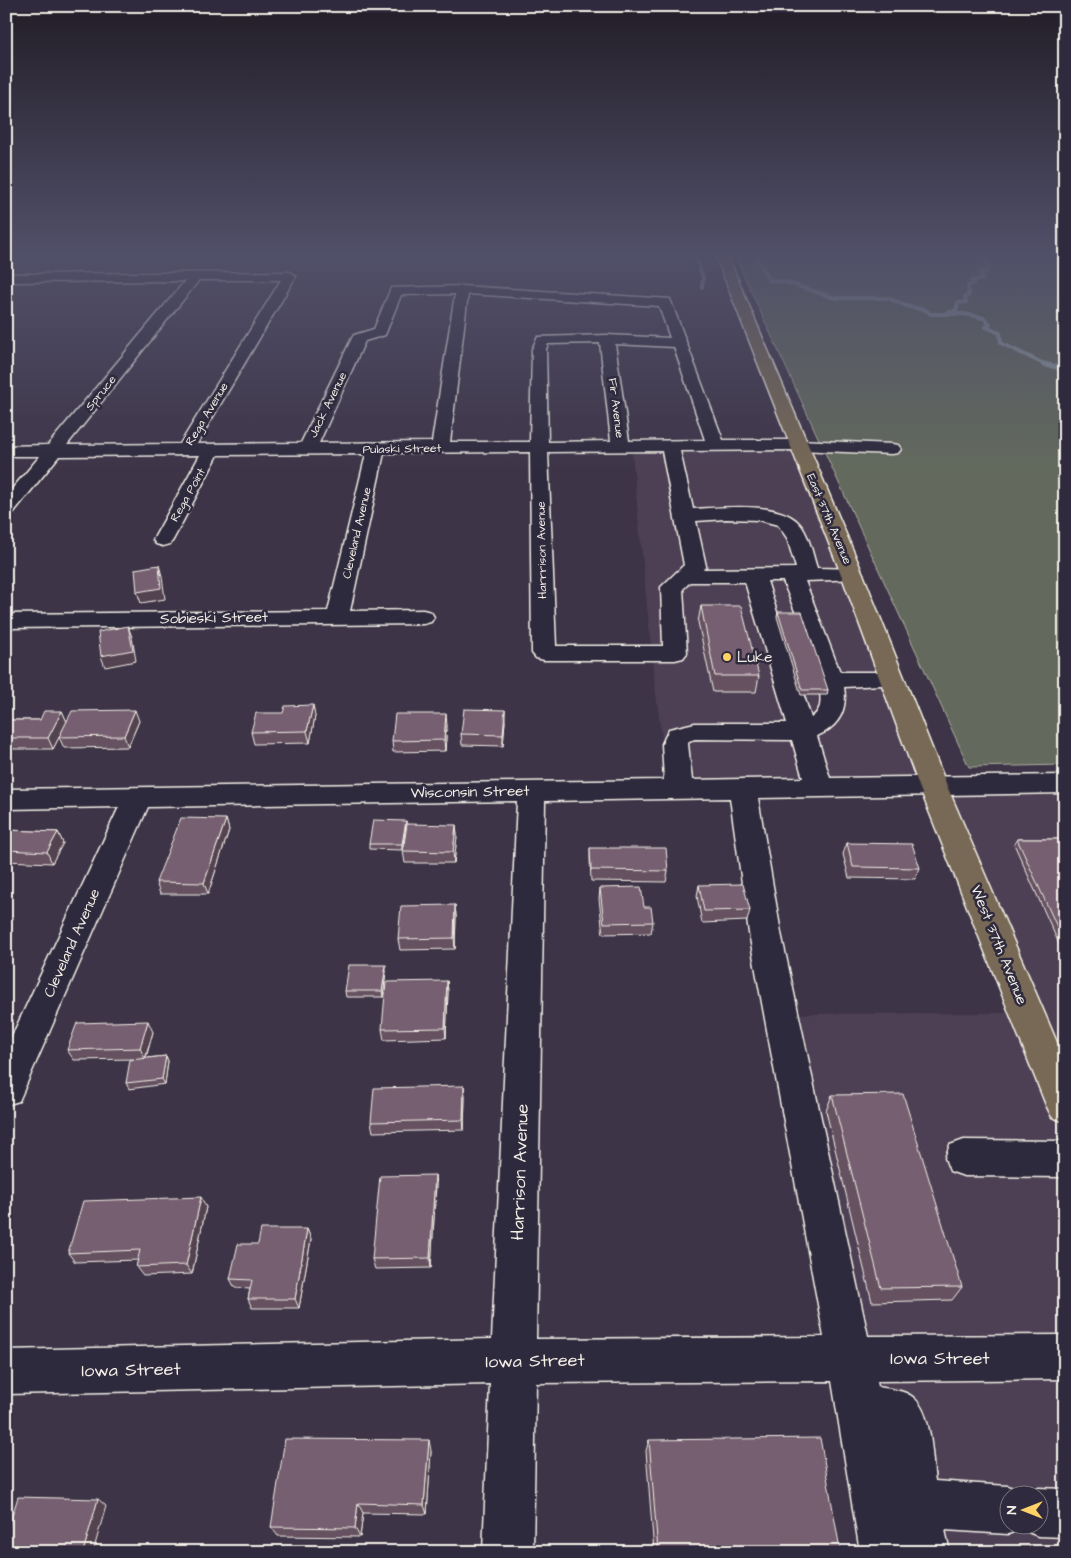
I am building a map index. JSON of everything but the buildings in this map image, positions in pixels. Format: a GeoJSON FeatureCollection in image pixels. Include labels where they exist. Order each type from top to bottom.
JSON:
{"type":"FeatureCollection","features":[{"type":"Feature","properties":{"kind":"main road","name":"East 37th Avenue"},"geometry":{"type":"LineString","coordinates":[[750,327],[852,574],[933,786]]}},
{"type":"Feature","properties":{"kind":"main road","name":"West 37th Avenue"},"geometry":{"type":"LineString","coordinates":[[933,786],[1064,1102]]}},
{"type":"Feature","properties":{"kind":"street","name":"Spruce"},"geometry":{"type":"LineString","coordinates":[[6,509],[155,327]]}},
{"type":"Feature","properties":{"kind":"street","name":"Rega Avenue"},"geometry":{"type":"LineString","coordinates":[[185,450],[259,327]]}},
{"type":"Feature","properties":{"kind":"street","name":"Jack Avenue"},"geometry":{"type":"LineString","coordinates":[[306,449],[360,338],[380,332],[382,327]]}},
{"type":"Feature","properties":{"kind":"street"},"geometry":{"type":"LineString","coordinates":[[440,448],[457,327]]}},
{"type":"Feature","properties":{"kind":"street"},"geometry":{"type":"LineString","coordinates":[[674,327],[716,446]]}},
{"type":"Feature","properties":{"kind":"street"},"geometry":{"type":"LineString","coordinates":[[607,339],[680,343]]}},
{"type":"Feature","properties":{"kind":"street","name":"Harrrison Avenue"},"geometry":{"type":"LineString","coordinates":[[607,339],[543,340],[539,350],[538,407],[544,653],[675,653],[672,587],[686,576]]}},
{"type":"Feature","properties":{"kind":"street","name":"Fir Avenue"},"geometry":{"type":"LineString","coordinates":[[607,339],[621,447]]}},
{"type":"Feature","properties":{"kind":"street","name":"Pulaski Street"},"geometry":{"type":"LineString","coordinates":[[6,451],[670,446],[798,446],[892,449]]}},
{"type":"Feature","properties":{"kind":"street"},"geometry":{"type":"LineString","coordinates":[[670,446],[695,566],[686,576]]}},
{"type":"Feature","properties":{"kind":"street","name":"Cleveland Avenue"},"geometry":{"type":"LineString","coordinates":[[338,616],[376,449]]}},
{"type":"Feature","properties":{"kind":"street","name":"Rega Point"},"geometry":{"type":"LineString","coordinates":[[163,540],[212,450]]}},
{"type":"Feature","properties":{"kind":"street"},"geometry":{"type":"LineString","coordinates":[[679,789],[674,744],[678,735],[695,730],[804,732],[818,726],[830,716],[834,698],[831,680],[800,574],[792,526],[783,518],[763,514],[685,514]]}},
{"type":"Feature","properties":{"kind":"street"},"geometry":{"type":"LineString","coordinates":[[686,576],[852,574]]}},
{"type":"Feature","properties":{"kind":"street"},"geometry":{"type":"LineString","coordinates":[[754,575],[804,732],[819,787]]}},
{"type":"Feature","properties":{"kind":"street","name":"Sobieski Street"},"geometry":{"type":"LineString","coordinates":[[6,621],[338,616],[422,617]]}},
{"type":"Feature","properties":{"kind":"street"},"geometry":{"type":"LineString","coordinates":[[831,680],[892,679]]}},
{"type":"Feature","properties":{"kind":"street","name":"Wisconsin Street"},"geometry":{"type":"LineString","coordinates":[[6,799],[1065,784]]}},
{"type":"Feature","properties":{"kind":"street"},"geometry":{"type":"LineString","coordinates":[[742,788],[765,932],[850,1358],[885,1552]]}},
{"type":"Feature","properties":{"kind":"street","name":"Harrison Avenue"},"geometry":{"type":"LineString","coordinates":[[508,1552],[531,791]]}},
{"type":"Feature","properties":{"kind":"street","name":"Cleveland Avenue"},"geometry":{"type":"LineString","coordinates":[[6,1089],[138,797]]}},
{"type":"Feature","properties":{"kind":"street"},"geometry":{"type":"LineString","coordinates":[[964,1158],[1065,1158]]}},
{"type":"Feature","properties":{"kind":"street","name":"Iowa Street"},"geometry":{"type":"LineString","coordinates":[[6,1372],[514,1361],[1065,1357]]}},
{"type":"Feature","properties":{"kind":"street"},"geometry":{"type":"LineString","coordinates":[[859,1408],[893,1412],[904,1423],[914,1504],[925,1552]]}},
{"type":"Feature","properties":{"kind":"street"},"geometry":{"type":"LineString","coordinates":[[914,1504],[998,1509]]}},
{"type":"Feature","properties":{"kind":"street"},"geometry":{"type":"LineString","coordinates":[[1048,1513],[1065,1514]]}},
{"type":"Feature","properties":{"kind":"shaded area"},"geometry":{"type":"Polygon","coordinates":[[[796,450],[923,780],[668,784],[655,686],[632,453],[796,450]]]}},
{"type":"Feature","properties":{"kind":"shaded area"},"geometry":{"type":"Polygon","coordinates":[[[1065,790],[1065,1062],[945,792],[1065,790]]]}},
{"type":"Feature","properties":{"kind":"shaded area"},"geometry":{"type":"Polygon","coordinates":[[[1016,1013],[1065,1131],[1065,1552],[901,1552],[794,1014],[1016,1013]]]}},
{"type":"Feature","properties":{"kind":"green space"},"geometry":{"type":"Polygon","coordinates":[[[767,327],[1065,327],[1065,765],[969,767],[767,327]]]}},
{"type":"Feature","properties":{"kind":"waterway"},"geometry":{"type":"LineString","coordinates":[[986,327],[1000,333],[1001,343],[1048,366]]}},
{"type":"Feature","properties":{"kind":"waterway"},"geometry":{"type":"LineString","coordinates":[[1044,364],[1065,369]]}},
{"type":"Feature","properties":{"kind":"place","name":"Luke"},"geometry":{"type":"Point","coordinates":[727,657]}}]}
